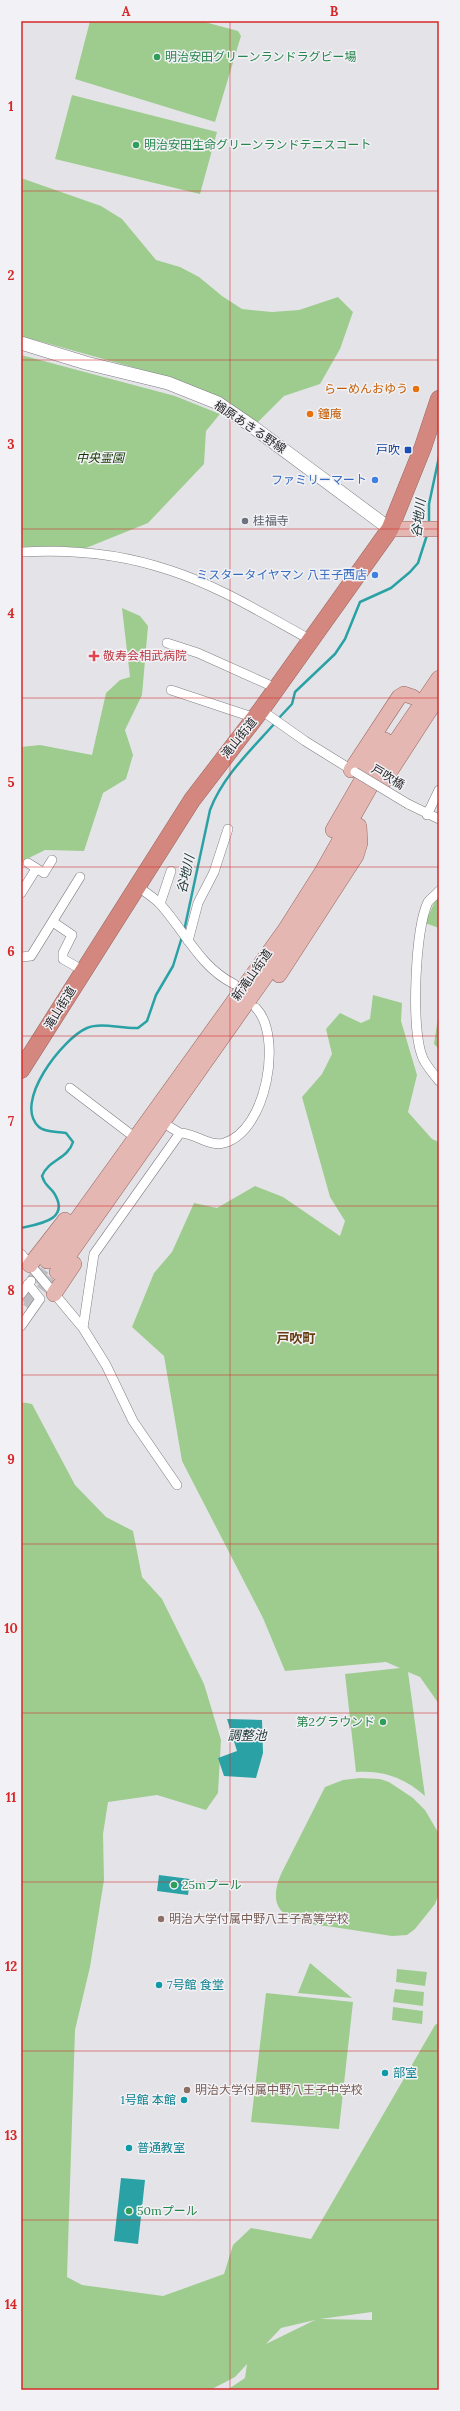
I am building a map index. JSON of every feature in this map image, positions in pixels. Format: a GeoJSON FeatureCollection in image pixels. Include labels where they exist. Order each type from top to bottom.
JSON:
{"type":"FeatureCollection","features":[{"type":"Feature","properties":{"kind":"highway","name":"滝山街道"},"geometry":{"type":"LineString","coordinates":[[21,1070],[192,800],[261,715],[276,688],[390,529],[423,447],[439,399]]}},
{"type":"Feature","properties":{"kind":"main road","name":"楢原あきる野線"},"geometry":{"type":"LineString","coordinates":[[21,343],[86,363],[168,383],[218,403],[253,427],[390,529]]}},
{"type":"Feature","properties":{"kind":"main road"},"geometry":{"type":"LineString","coordinates":[[390,529],[431,529]]}},
{"type":"Feature","properties":{"kind":"main road"},"geometry":{"type":"LineString","coordinates":[[322,870],[326,842],[373,760],[423,683],[439,671]]}},
{"type":"Feature","properties":{"kind":"main road","name":"新滝山街道"},"geometry":{"type":"LineString","coordinates":[[439,678],[396,742],[322,870],[285,930],[52,1266],[277,960],[327,882],[402,753],[439,696]]}},
{"type":"Feature","properties":{"kind":"main road"},"geometry":{"type":"LineString","coordinates":[[353,771],[399,697],[404,694],[413,697]]}},
{"type":"Feature","properties":{"kind":"main road"},"geometry":{"type":"LineString","coordinates":[[54,1294],[175,1130],[256,1008],[297,950],[356,856],[360,843],[359,826]]}},
{"type":"Feature","properties":{"kind":"main road"},"geometry":{"type":"LineString","coordinates":[[29,1264],[74,1210],[262,946],[285,930]]}},
{"type":"Feature","properties":{"kind":"street"},"geometry":{"type":"LineString","coordinates":[[21,552],[79,552],[146,563],[169,570],[237,600],[311,640]]}},
{"type":"Feature","properties":{"kind":"street"},"geometry":{"type":"LineString","coordinates":[[167,643],[198,653],[276,688]]}},
{"type":"Feature","properties":{"kind":"street","name":"戸吹橋"},"geometry":{"type":"LineString","coordinates":[[171,690],[261,715],[279,723],[353,771],[427,815],[439,819]]}},
{"type":"Feature","properties":{"kind":"street"},"geometry":{"type":"LineString","coordinates":[[427,815],[439,790]]}},
{"type":"Feature","properties":{"kind":"street"},"geometry":{"type":"LineString","coordinates":[[188,940],[198,902],[214,872],[228,829]]}},
{"type":"Feature","properties":{"kind":"street"},"geometry":{"type":"LineString","coordinates":[[21,893],[32,866],[44,873],[52,860]]}},
{"type":"Feature","properties":{"kind":"street"},"geometry":{"type":"LineString","coordinates":[[160,904],[171,871]]}},
{"type":"Feature","properties":{"kind":"street"},"geometry":{"type":"LineString","coordinates":[[21,957],[31,956],[80,877]]}},
{"type":"Feature","properties":{"kind":"street"},"geometry":{"type":"LineString","coordinates":[[137,886],[160,904],[208,966],[219,976],[234,984]]}},
{"type":"Feature","properties":{"kind":"street"},"geometry":{"type":"LineString","coordinates":[[439,891],[429,901],[422,922],[418,947],[416,1006],[417,1029],[422,1057],[439,1082]]}},
{"type":"Feature","properties":{"kind":"street"},"geometry":{"type":"LineString","coordinates":[[53,922],[72,935],[63,953],[63,959],[84,972]]}},
{"type":"Feature","properties":{"kind":"street"},"geometry":{"type":"LineString","coordinates":[[83,1328],[94,1254],[175,1130],[208,1142],[224,1143],[236,1137],[256,1115],[267,1080],[269,1066],[264,1016],[256,1008]]}},
{"type":"Feature","properties":{"kind":"street"},"geometry":{"type":"LineString","coordinates":[[70,1088],[129,1132]]}},
{"type":"Feature","properties":{"kind":"street"},"geometry":{"type":"LineString","coordinates":[[29,1264],[83,1328],[106,1365],[133,1421],[177,1485]]}},
{"type":"Feature","properties":{"kind":"street"},"geometry":{"type":"LineString","coordinates":[[21,1294],[28,1284],[29,1264]]}},
{"type":"Feature","properties":{"kind":"street"},"geometry":{"type":"LineString","coordinates":[[21,1326],[40,1299],[28,1284]]}},
{"type":"Feature","properties":{"kind":"green space","name":"明治安田グリーンランドラグビー場"},"geometry":{"type":"Polygon","coordinates":[[[90,21],[201,21],[238,31],[241,36],[215,122],[75,79],[90,21]]]}},
{"type":"Feature","properties":{"kind":"green space","name":"明治安田生命グリーンランドテニスコート"},"geometry":{"type":"Polygon","coordinates":[[[72,95],[217,132],[200,194],[55,159],[72,95]]]}},
{"type":"Feature","properties":{"kind":"green space"},"geometry":{"type":"Polygon","coordinates":[[[21,178],[101,206],[122,219],[156,260],[180,267],[199,277],[222,296],[242,309],[272,312],[299,310],[338,297],[353,312],[340,349],[320,384],[284,396],[257,423],[222,398],[175,379],[21,336],[21,178]]]}},
{"type":"Feature","properties":{"kind":"green space","name":"中央霊園"},"geometry":{"type":"Polygon","coordinates":[[[21,355],[175,396],[220,414],[206,431],[204,464],[148,523],[86,548],[55,546],[21,547],[21,355]]]}},
{"type":"Feature","properties":{"kind":"green space"},"geometry":{"type":"Polygon","coordinates":[[[122,608],[140,616],[148,626],[142,695],[125,730],[133,755],[126,779],[103,793],[84,851],[45,850],[21,862],[21,747],[40,745],[92,755],[106,693],[120,680],[130,677],[122,608]]]}},
{"type":"Feature","properties":{"kind":"green space"},"geometry":{"type":"Polygon","coordinates":[[[439,897],[439,928],[425,923],[435,901],[439,897]]]}},
{"type":"Feature","properties":{"kind":"green space"},"geometry":{"type":"Polygon","coordinates":[[[373,995],[402,1003],[401,1021],[417,1075],[408,1112],[432,1139],[439,1142],[439,1704],[420,1677],[408,1672],[425,1796],[410,1784],[393,1776],[375,1772],[356,1772],[345,1674],[400,1668],[386,1662],[285,1671],[263,1618],[182,1461],[164,1356],[132,1327],[154,1273],[172,1252],[194,1203],[217,1208],[255,1186],[283,1197],[340,1236],[345,1221],[330,1197],[302,1097],[322,1074],[332,1054],[326,1029],[340,1013],[361,1023],[370,1019],[373,995]]]}},
{"type":"Feature","properties":{"kind":"green space"},"geometry":{"type":"Polygon","coordinates":[[[439,1011],[439,1049],[434,1044],[439,1011]]]}},
{"type":"Feature","properties":{"kind":"green space"},"geometry":{"type":"Polygon","coordinates":[[[21,1402],[32,1404],[75,1485],[106,1517],[133,1531],[142,1577],[162,1599],[204,1684],[221,1740],[218,1793],[206,1810],[157,1795],[108,1802],[103,1834],[104,1880],[90,1967],[75,2030],[67,2277],[82,2285],[163,2296],[224,2274],[233,2245],[251,2228],[311,2239],[435,2025],[439,2023],[439,2390],[227,2390],[245,2378],[247,2364],[235,2377],[210,2390],[21,2390],[21,1402]],[[372,2312],[320,2319],[372,2320],[372,2312]],[[315,2320],[281,2328],[266,2344],[315,2320]]]}},
{"type":"Feature","properties":{"kind":"green space"},"geometry":{"type":"Polygon","coordinates":[[[360,1778],[380,1779],[389,1782],[413,1798],[425,1810],[439,1834],[439,1893],[435,1904],[415,1929],[407,1935],[392,1936],[308,1923],[287,1916],[280,1909],[276,1901],[276,1889],[281,1874],[325,1787],[343,1780],[360,1778]]]}},
{"type":"Feature","properties":{"kind":"green space"},"geometry":{"type":"Polygon","coordinates":[[[310,1963],[352,1998],[298,1993],[310,1963]]]}},
{"type":"Feature","properties":{"kind":"green space"},"geometry":{"type":"Polygon","coordinates":[[[397,1969],[427,1972],[425,1986],[396,1982],[397,1969]]]}},
{"type":"Feature","properties":{"kind":"green space"},"geometry":{"type":"Polygon","coordinates":[[[395,1989],[424,1992],[423,2006],[393,2002],[395,1989]]]}},
{"type":"Feature","properties":{"kind":"green space"},"geometry":{"type":"Polygon","coordinates":[[[266,1993],[353,2002],[339,2129],[251,2122],[266,1993]]]}},
{"type":"Feature","properties":{"kind":"green space"},"geometry":{"type":"Polygon","coordinates":[[[393,2007],[423,2011],[422,2024],[392,2020],[393,2007]]]}},
{"type":"Feature","properties":{"kind":"water","name":"調整池"},"geometry":{"type":"Polygon","coordinates":[[[227,1719],[262,1720],[263,1753],[256,1778],[224,1776],[218,1758],[237,1751],[227,1719]]]}},
{"type":"Feature","properties":{"kind":"water","name":"25mプール"},"geometry":{"type":"Polygon","coordinates":[[[159,1875],[190,1879],[188,1895],[157,1891],[159,1875]]]}},
{"type":"Feature","properties":{"kind":"water","name":"50mプール"},"geometry":{"type":"Polygon","coordinates":[[[121,2178],[145,2180],[138,2244],[114,2241],[121,2178]]]}},
{"type":"Feature","properties":{"kind":"waterway","name":"谷地川"},"geometry":{"type":"LineString","coordinates":[[429,524],[429,504],[439,457]]}},
{"type":"Feature","properties":{"kind":"waterway","name":"谷地川"},"geometry":{"type":"LineString","coordinates":[[278,719],[292,704],[295,692],[335,654],[345,639],[360,602],[391,588],[418,563],[427,535]]}},
{"type":"Feature","properties":{"kind":"waterway","name":"谷地川"},"geometry":{"type":"LineString","coordinates":[[184,931],[210,810],[222,786],[238,764],[275,723]]}},
{"type":"Feature","properties":{"kind":"waterway","name":"谷地川"},"geometry":{"type":"LineString","coordinates":[[21,1228],[36,1225],[51,1219],[56,1215],[59,1209],[58,1202],[54,1193],[46,1184],[42,1176],[49,1166],[67,1152],[73,1142],[66,1133],[42,1129],[32,1116],[32,1103],[36,1088],[44,1072],[54,1057],[66,1044],[77,1034],[87,1028],[93,1026],[138,1028],[147,1021],[156,995],[173,966],[182,937]]}},
{"type":"Feature","properties":{"kind":"tunnel"},"geometry":{"type":"LineString","coordinates":[[21,1300],[47,1261]]}},
{"type":"Feature","properties":{"kind":"tunnel"},"geometry":{"type":"LineString","coordinates":[[29,1309],[57,1272]]}},
{"type":"Feature","properties":{"kind":"place","name":"明治安田グリーンランドラグビー場"},"geometry":{"type":"Point","coordinates":[157,57]}},
{"type":"Feature","properties":{"kind":"place","name":"明治安田生命グリーンランドテニスコート"},"geometry":{"type":"Point","coordinates":[136,145]}},
{"type":"Feature","properties":{"kind":"place","name":"らーめんおゆう"},"geometry":{"type":"Point","coordinates":[416,389]}},
{"type":"Feature","properties":{"kind":"place","name":"鐘庵"},"geometry":{"type":"Point","coordinates":[310,414]}},
{"type":"Feature","properties":{"kind":"place","name":"戸吹"},"geometry":{"type":"Point","coordinates":[408,450]}},
{"type":"Feature","properties":{"kind":"place","name":"ファミリーマート"},"geometry":{"type":"Point","coordinates":[375,480]}},
{"type":"Feature","properties":{"kind":"place","name":"桂福寺"},"geometry":{"type":"Point","coordinates":[245,521]}},
{"type":"Feature","properties":{"kind":"place","name":"ミスタータイヤマン 八王子西店"},"geometry":{"type":"Point","coordinates":[375,575]}},
{"type":"Feature","properties":{"kind":"place","name":"敬寿会相武病院"},"geometry":{"type":"Point","coordinates":[94,656]}},
{"type":"Feature","properties":{"kind":"place","name":"第2グラウンド"},"geometry":{"type":"Point","coordinates":[383,1722]}},
{"type":"Feature","properties":{"kind":"place","name":"25mプール"},"geometry":{"type":"Point","coordinates":[174,1885]}},
{"type":"Feature","properties":{"kind":"place","name":"明治大学付属中野八王子高等学校"},"geometry":{"type":"Point","coordinates":[161,1919]}},
{"type":"Feature","properties":{"kind":"place","name":"7号館 食堂"},"geometry":{"type":"Point","coordinates":[159,1985]}},
{"type":"Feature","properties":{"kind":"place","name":"部室"},"geometry":{"type":"Point","coordinates":[385,2073]}},
{"type":"Feature","properties":{"kind":"place","name":"明治大学付属中野八王子中学校"},"geometry":{"type":"Point","coordinates":[187,2090]}},
{"type":"Feature","properties":{"kind":"place","name":"1号館 本館"},"geometry":{"type":"Point","coordinates":[184,2100]}},
{"type":"Feature","properties":{"kind":"place","name":"普通教室"},"geometry":{"type":"Point","coordinates":[129,2148]}},
{"type":"Feature","properties":{"kind":"place","name":"50mプール"},"geometry":{"type":"Point","coordinates":[129,2211]}},
{"type":"Feature","properties":{"kind":"district","name":"戸吹町"},"geometry":{"type":"Point","coordinates":[296,1338]}}]}
